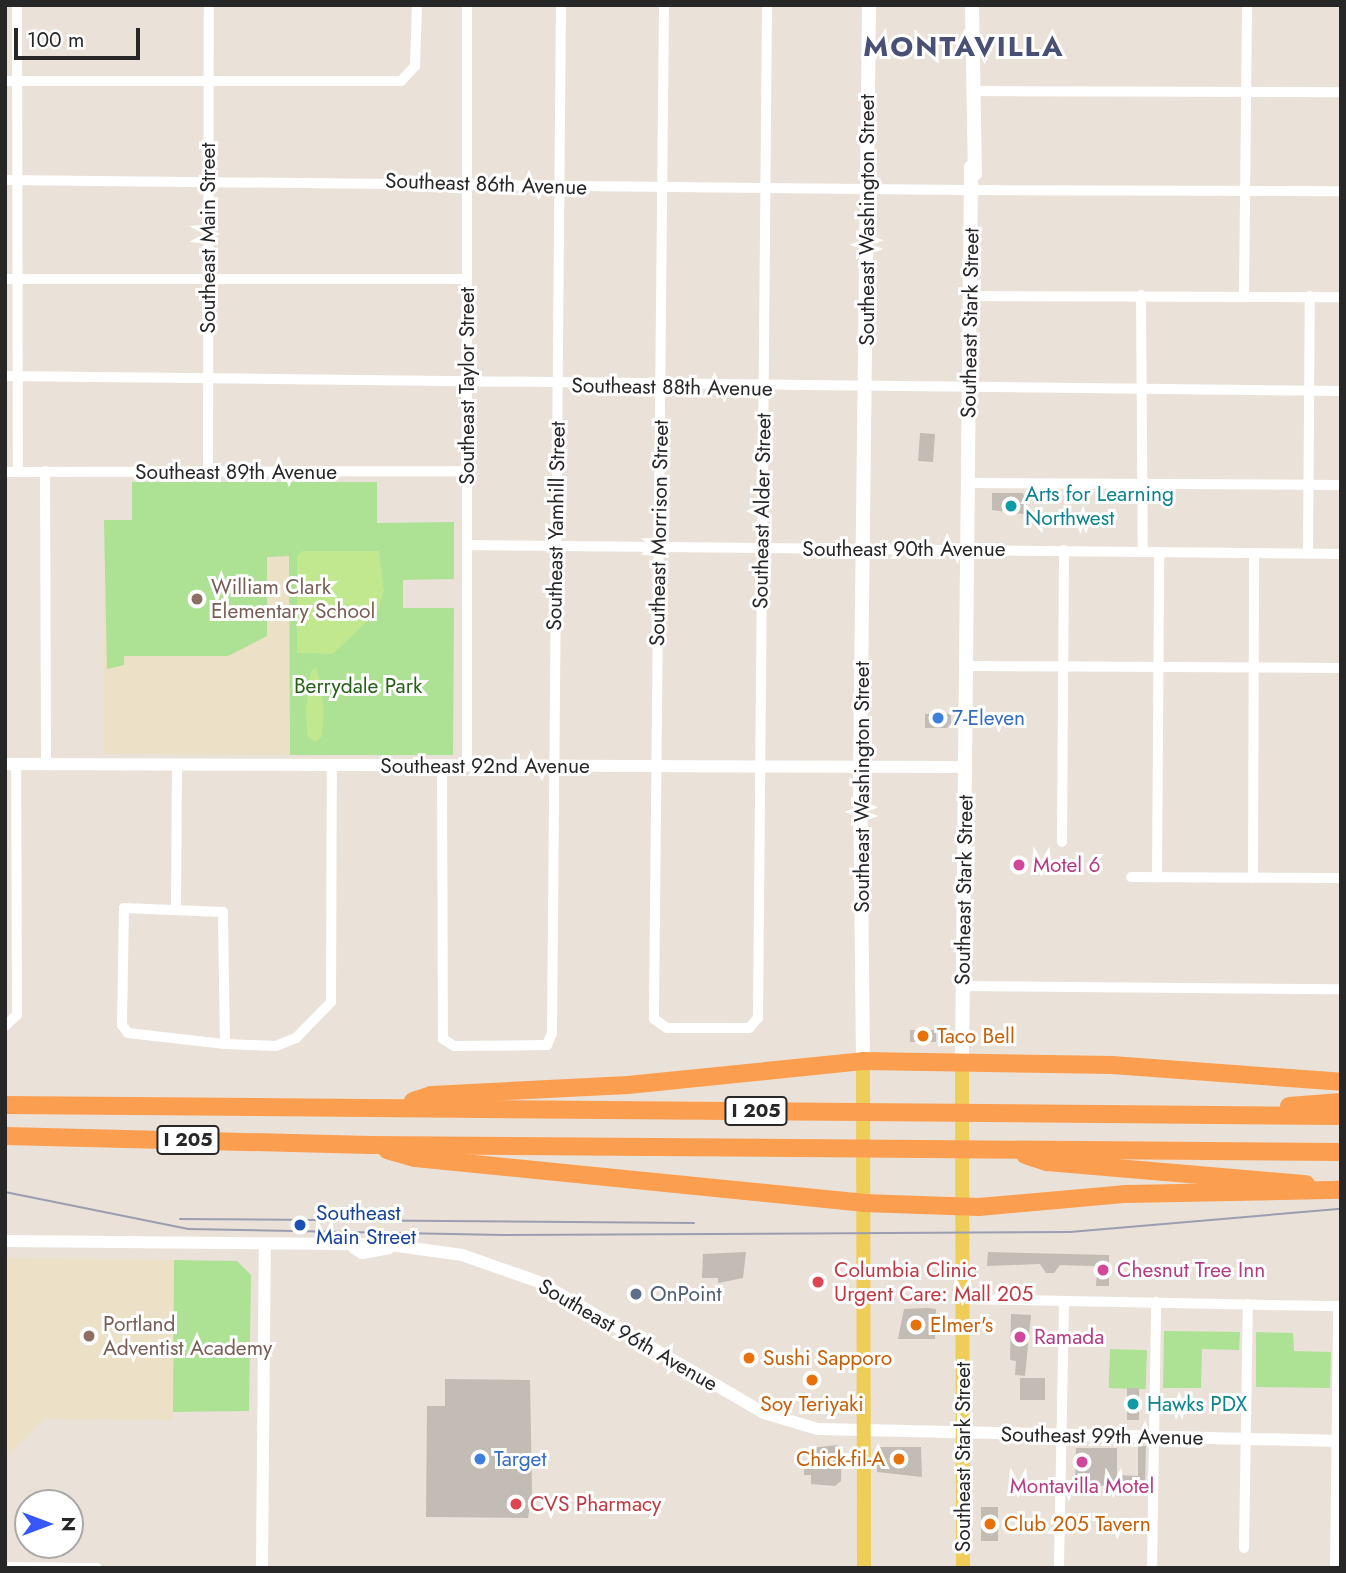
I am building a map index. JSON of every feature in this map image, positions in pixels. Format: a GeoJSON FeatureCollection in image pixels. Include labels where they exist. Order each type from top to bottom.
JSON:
{"type":"FeatureCollection","features":[{"type":"Feature","properties":{"kind":"highway"},"geometry":{"type":"LineString","coordinates":[[402,1105],[431,1095],[628,1085],[863,1061],[1178,1068],[1341,1082]]}},
{"type":"Feature","properties":{"kind":"highway"},"geometry":{"type":"LineString","coordinates":[[1257,1114],[1341,1101]]}},
{"type":"Feature","properties":{"kind":"highway","name":"I 205"},"geometry":{"type":"LineString","coordinates":[[5,1105],[402,1105],[1341,1116]]}},
{"type":"Feature","properties":{"kind":"highway","name":"I 205"},"geometry":{"type":"LineString","coordinates":[[5,1136],[370,1146],[1341,1152]]}},
{"type":"Feature","properties":{"kind":"highway"},"geometry":{"type":"LineString","coordinates":[[370,1146],[415,1158],[863,1210],[1126,1194],[1341,1189]]}},
{"type":"Feature","properties":{"kind":"highway"},"geometry":{"type":"LineString","coordinates":[[1008,1150],[1047,1162],[1341,1189]]}},
{"type":"Feature","properties":{"kind":"main road","name":"Southeast Washington Street"},"geometry":{"type":"LineString","coordinates":[[864,1568],[864,1083],[860,766],[869,5]]}},
{"type":"Feature","properties":{"kind":"main road","name":"Southeast Stark Street"},"geometry":{"type":"LineString","coordinates":[[963,1568],[962,1062],[972,5]]}},
{"type":"Feature","properties":{"kind":"street"},"geometry":{"type":"LineString","coordinates":[[17,5],[18,81],[11,180],[10,279],[17,376],[18,472]]}},
{"type":"Feature","properties":{"kind":"street","name":"Southeast Main Street"},"geometry":{"type":"LineString","coordinates":[[208,471],[209,5]]}},
{"type":"Feature","properties":{"kind":"street"},"geometry":{"type":"LineString","coordinates":[[5,81],[401,81],[412,74],[417,5]]}},
{"type":"Feature","properties":{"kind":"street","name":"Southeast Taylor Street"},"geometry":{"type":"LineString","coordinates":[[467,5],[467,766]]}},
{"type":"Feature","properties":{"kind":"street","name":"Southeast Yamhill Street"},"geometry":{"type":"LineString","coordinates":[[442,766],[441,1032],[447,1043],[547,1045],[552,1033],[561,5]]}},
{"type":"Feature","properties":{"kind":"street","name":"Southeast Morrison Street"},"geometry":{"type":"LineString","coordinates":[[654,1019],[664,5]]}},
{"type":"Feature","properties":{"kind":"street","name":"Southeast Alder Street"},"geometry":{"type":"LineString","coordinates":[[654,1019],[665,1028],[749,1028],[758,1018],[767,5]]}},
{"type":"Feature","properties":{"kind":"street"},"geometry":{"type":"LineString","coordinates":[[1244,296],[1247,5]]}},
{"type":"Feature","properties":{"kind":"street"},"geometry":{"type":"LineString","coordinates":[[972,91],[1341,92]]}},
{"type":"Feature","properties":{"kind":"street","name":"Southeast 86th Avenue"},"geometry":{"type":"LineString","coordinates":[[11,180],[1341,191]]}},
{"type":"Feature","properties":{"kind":"street"},"geometry":{"type":"LineString","coordinates":[[10,279],[467,279]]}},
{"type":"Feature","properties":{"kind":"street"},"geometry":{"type":"LineString","coordinates":[[1142,295],[1143,551]]}},
{"type":"Feature","properties":{"kind":"street"},"geometry":{"type":"LineString","coordinates":[[970,296],[1341,297]]}},
{"type":"Feature","properties":{"kind":"street"},"geometry":{"type":"LineString","coordinates":[[1308,553],[1310,296]]}},
{"type":"Feature","properties":{"kind":"street","name":"Southeast 88th Avenue"},"geometry":{"type":"LineString","coordinates":[[5,376],[207,375],[467,381],[557,386],[1341,391]]}},
{"type":"Feature","properties":{"kind":"street"},"geometry":{"type":"LineString","coordinates":[[45,471],[46,765]]}},
{"type":"Feature","properties":{"kind":"street","name":"Southeast 89th Avenue"},"geometry":{"type":"LineString","coordinates":[[5,472],[467,471]]}},
{"type":"Feature","properties":{"kind":"street"},"geometry":{"type":"LineString","coordinates":[[968,483],[1341,485]]}},
{"type":"Feature","properties":{"kind":"street","name":"Southeast 90th Avenue"},"geometry":{"type":"LineString","coordinates":[[467,545],[1341,554]]}},
{"type":"Feature","properties":{"kind":"street"},"geometry":{"type":"LineString","coordinates":[[1062,842],[1064,550]]}},
{"type":"Feature","properties":{"kind":"street"},"geometry":{"type":"LineString","coordinates":[[1157,877],[1159,552]]}},
{"type":"Feature","properties":{"kind":"street"},"geometry":{"type":"LineString","coordinates":[[1253,878],[1254,553]]}},
{"type":"Feature","properties":{"kind":"street"},"geometry":{"type":"LineString","coordinates":[[966,666],[1341,668]]}},
{"type":"Feature","properties":{"kind":"street"},"geometry":{"type":"LineString","coordinates":[[8,1026],[17,1015],[11,765]]}},
{"type":"Feature","properties":{"kind":"street","name":"Southeast 92nd Avenue"},"geometry":{"type":"LineString","coordinates":[[11,765],[966,767]]}},
{"type":"Feature","properties":{"kind":"street"},"geometry":{"type":"LineString","coordinates":[[176,907],[177,765]]}},
{"type":"Feature","properties":{"kind":"street"},"geometry":{"type":"LineString","coordinates":[[225,1044],[223,912],[176,907],[124,908],[123,1028],[133,1036],[225,1044],[286,1044],[331,1002],[332,766]]}},
{"type":"Feature","properties":{"kind":"street"},"geometry":{"type":"LineString","coordinates":[[1131,877],[1341,878]]}},
{"type":"Feature","properties":{"kind":"street"},"geometry":{"type":"LineString","coordinates":[[963,986],[1341,989]]}},
{"type":"Feature","properties":{"kind":"street","name":"Southeast 96th Avenue"},"geometry":{"type":"LineString","coordinates":[[5,1241],[353,1247],[362,1253],[389,1248],[450,1253],[513,1270],[764,1413],[808,1427],[863,1433]]}},
{"type":"Feature","properties":{"kind":"street"},"geometry":{"type":"LineString","coordinates":[[261,1568],[265,1247]]}},
{"type":"Feature","properties":{"kind":"street"},"geometry":{"type":"LineString","coordinates":[[963,1299],[1339,1306],[1335,1568]]}},
{"type":"Feature","properties":{"kind":"street"},"geometry":{"type":"LineString","coordinates":[[1059,1564],[1064,1301]]}},
{"type":"Feature","properties":{"kind":"street"},"geometry":{"type":"LineString","coordinates":[[1152,1568],[1156,1302]]}},
{"type":"Feature","properties":{"kind":"street"},"geometry":{"type":"LineString","coordinates":[[1244,1548],[1248,1304]]}},
{"type":"Feature","properties":{"kind":"street","name":"Southeast 99th Avenue"},"geometry":{"type":"LineString","coordinates":[[863,1433],[1338,1441]]}},
{"type":"Feature","properties":{"kind":"street"},"geometry":{"type":"LineString","coordinates":[[5,1567],[97,1568]]}},
{"type":"Feature","properties":{"kind":"shaded area","name":"William Clark Elementary School"},"geometry":{"type":"Polygon","coordinates":[[[132,482],[289,482],[290,755],[104,754],[104,520],[132,520],[132,482]]]}},
{"type":"Feature","properties":{"kind":"shaded area","name":"Portland Adventist Academy"},"geometry":{"type":"Polygon","coordinates":[[[5,1258],[174,1260],[173,1420],[45,1419],[5,1458],[5,1258]]]}},
{"type":"Feature","properties":{"kind":"green space","name":"Berrydale Park"},"geometry":{"type":"Polygon","coordinates":[[[132,482],[377,482],[377,523],[454,522],[454,579],[403,580],[403,608],[454,608],[453,755],[290,755],[289,556],[267,557],[267,636],[228,656],[124,656],[124,665],[107,669],[104,520],[132,520],[132,482]]]}},
{"type":"Feature","properties":{"kind":"green space"},"geometry":{"type":"Polygon","coordinates":[[[303,551],[379,551],[384,591],[377,612],[333,654],[297,653],[297,556],[303,551]]]}},
{"type":"Feature","properties":{"kind":"green space"},"geometry":{"type":"Polygon","coordinates":[[[317,667],[324,709],[322,736],[316,742],[307,736],[306,707],[311,671],[317,667]]]}},
{"type":"Feature","properties":{"kind":"green space"},"geometry":{"type":"Polygon","coordinates":[[[174,1260],[237,1261],[251,1275],[249,1411],[173,1412],[174,1260]]]}},
{"type":"Feature","properties":{"kind":"green space"},"geometry":{"type":"Polygon","coordinates":[[[1164,1331],[1240,1332],[1239,1350],[1202,1349],[1201,1388],[1163,1388],[1164,1331]]]}},
{"type":"Feature","properties":{"kind":"green space"},"geometry":{"type":"Polygon","coordinates":[[[1256,1332],[1293,1333],[1294,1351],[1331,1352],[1330,1388],[1256,1387],[1256,1332]]]}},
{"type":"Feature","properties":{"kind":"green space"},"geometry":{"type":"Polygon","coordinates":[[[1110,1349],[1147,1350],[1146,1389],[1109,1388],[1110,1349]]]}},
{"type":"Feature","properties":{"kind":"building"},"geometry":{"type":"Polygon","coordinates":[[[920,433],[935,434],[933,462],[918,461],[920,433]]]}},
{"type":"Feature","properties":{"kind":"building","name":"Arts for Learning Northwest"},"geometry":{"type":"Polygon","coordinates":[[[992,493],[1023,493],[1030,515],[992,510],[992,493]]]}},
{"type":"Feature","properties":{"kind":"building","name":"7-Eleven"},"geometry":{"type":"Polygon","coordinates":[[[925,714],[951,714],[951,723],[947,728],[925,728],[925,714]]]}},
{"type":"Feature","properties":{"kind":"building","name":"Taco Bell"},"geometry":{"type":"Polygon","coordinates":[[[910,1030],[936,1030],[936,1042],[910,1042],[910,1030]]]}},
{"type":"Feature","properties":{"kind":"building"},"geometry":{"type":"Polygon","coordinates":[[[746,1252],[743,1278],[718,1283],[718,1278],[702,1278],[703,1254],[746,1252]]]}},
{"type":"Feature","properties":{"kind":"building","name":"Chesnut Tree Inn"},"geometry":{"type":"Polygon","coordinates":[[[988,1252],[1109,1255],[1109,1286],[1096,1286],[1097,1267],[1060,1265],[1054,1273],[1046,1273],[1040,1264],[987,1266],[988,1252]]]}},
{"type":"Feature","properties":{"kind":"building","name":"Elmer's"},"geometry":{"type":"Polygon","coordinates":[[[904,1309],[936,1309],[935,1339],[898,1339],[904,1309]]]}},
{"type":"Feature","properties":{"kind":"building","name":"Ramada"},"geometry":{"type":"Polygon","coordinates":[[[1011,1314],[1031,1315],[1025,1376],[1015,1375],[1016,1361],[1010,1360],[1011,1314]]]}},
{"type":"Feature","properties":{"kind":"building"},"geometry":{"type":"Polygon","coordinates":[[[1020,1378],[1045,1378],[1045,1400],[1020,1400],[1020,1378]]]}},
{"type":"Feature","properties":{"kind":"building","name":"Target"},"geometry":{"type":"Polygon","coordinates":[[[445,1379],[530,1380],[532,1492],[528,1518],[426,1517],[427,1406],[445,1406],[445,1379]]]}},
{"type":"Feature","properties":{"kind":"building","name":"Hawks PDX"},"geometry":{"type":"Polygon","coordinates":[[[1127,1388],[1139,1388],[1139,1420],[1127,1420],[1127,1388]]]}},
{"type":"Feature","properties":{"kind":"building"},"geometry":{"type":"Polygon","coordinates":[[[836,1445],[842,1448],[841,1481],[835,1486],[811,1484],[811,1475],[804,1475],[804,1465],[811,1465],[811,1448],[836,1445]]]}},
{"type":"Feature","properties":{"kind":"building","name":"Montavilla Motel"},"geometry":{"type":"Polygon","coordinates":[[[1138,1446],[1146,1446],[1145,1486],[1075,1486],[1076,1448],[1117,1448],[1117,1475],[1138,1476],[1138,1446]]]}},
{"type":"Feature","properties":{"kind":"building","name":"Chick-fil-A"},"geometry":{"type":"Polygon","coordinates":[[[877,1447],[921,1447],[922,1477],[877,1472],[877,1447]]]}},
{"type":"Feature","properties":{"kind":"building","name":"Club 205 Tavern"},"geometry":{"type":"Polygon","coordinates":[[[981,1507],[998,1507],[998,1541],[981,1541],[981,1507]]]}},
{"type":"Feature","properties":{"kind":"tram line"},"geometry":{"type":"LineString","coordinates":[[5,1192],[188,1229],[504,1235],[1070,1232],[1341,1209]]}},
{"type":"Feature","properties":{"kind":"tram line"},"geometry":{"type":"LineString","coordinates":[[180,1219],[694,1223]]}},
{"type":"Feature","properties":{"kind":"place","name":"Arts for Learning Northwest"},"geometry":{"type":"Point","coordinates":[1011,506]}},
{"type":"Feature","properties":{"kind":"place","name":"William Clark Elementary School"},"geometry":{"type":"Point","coordinates":[197,599]}},
{"type":"Feature","properties":{"kind":"place","name":"7-Eleven"},"geometry":{"type":"Point","coordinates":[938,718]}},
{"type":"Feature","properties":{"kind":"place","name":"Motel 6"},"geometry":{"type":"Point","coordinates":[1019,865]}},
{"type":"Feature","properties":{"kind":"place","name":"Taco Bell"},"geometry":{"type":"Point","coordinates":[923,1036]}},
{"type":"Feature","properties":{"kind":"place","name":"Southeast Main Street"},"geometry":{"type":"Point","coordinates":[300,1225]}},
{"type":"Feature","properties":{"kind":"place","name":"Chesnut Tree Inn"},"geometry":{"type":"Point","coordinates":[1103,1270]}},
{"type":"Feature","properties":{"kind":"place","name":"Columbia Clinic Urgent Care: Mall 205"},"geometry":{"type":"Point","coordinates":[818,1282]}},
{"type":"Feature","properties":{"kind":"place","name":"OnPoint"},"geometry":{"type":"Point","coordinates":[636,1294]}},
{"type":"Feature","properties":{"kind":"place","name":"Elmer's"},"geometry":{"type":"Point","coordinates":[916,1325]}},
{"type":"Feature","properties":{"kind":"place","name":"Portland Adventist Academy"},"geometry":{"type":"Point","coordinates":[89,1336]}},
{"type":"Feature","properties":{"kind":"place","name":"Ramada"},"geometry":{"type":"Point","coordinates":[1020,1337]}},
{"type":"Feature","properties":{"kind":"place","name":"Sushi Sapporo"},"geometry":{"type":"Point","coordinates":[749,1358]}},
{"type":"Feature","properties":{"kind":"place","name":"Soy Teriyaki"},"geometry":{"type":"Point","coordinates":[812,1380]}},
{"type":"Feature","properties":{"kind":"place","name":"Hawks PDX"},"geometry":{"type":"Point","coordinates":[1133,1404]}},
{"type":"Feature","properties":{"kind":"place","name":"Target"},"geometry":{"type":"Point","coordinates":[480,1459]}},
{"type":"Feature","properties":{"kind":"place","name":"Chick-fil-A"},"geometry":{"type":"Point","coordinates":[899,1459]}},
{"type":"Feature","properties":{"kind":"place","name":"Montavilla Motel"},"geometry":{"type":"Point","coordinates":[1082,1462]}},
{"type":"Feature","properties":{"kind":"place","name":"CVS Pharmacy"},"geometry":{"type":"Point","coordinates":[516,1504]}},
{"type":"Feature","properties":{"kind":"place","name":"Club 205 Tavern"},"geometry":{"type":"Point","coordinates":[990,1524]}},
{"type":"Feature","properties":{"kind":"district","name":"MONTAVILLA"},"geometry":{"type":"Point","coordinates":[964,47]}}]}
